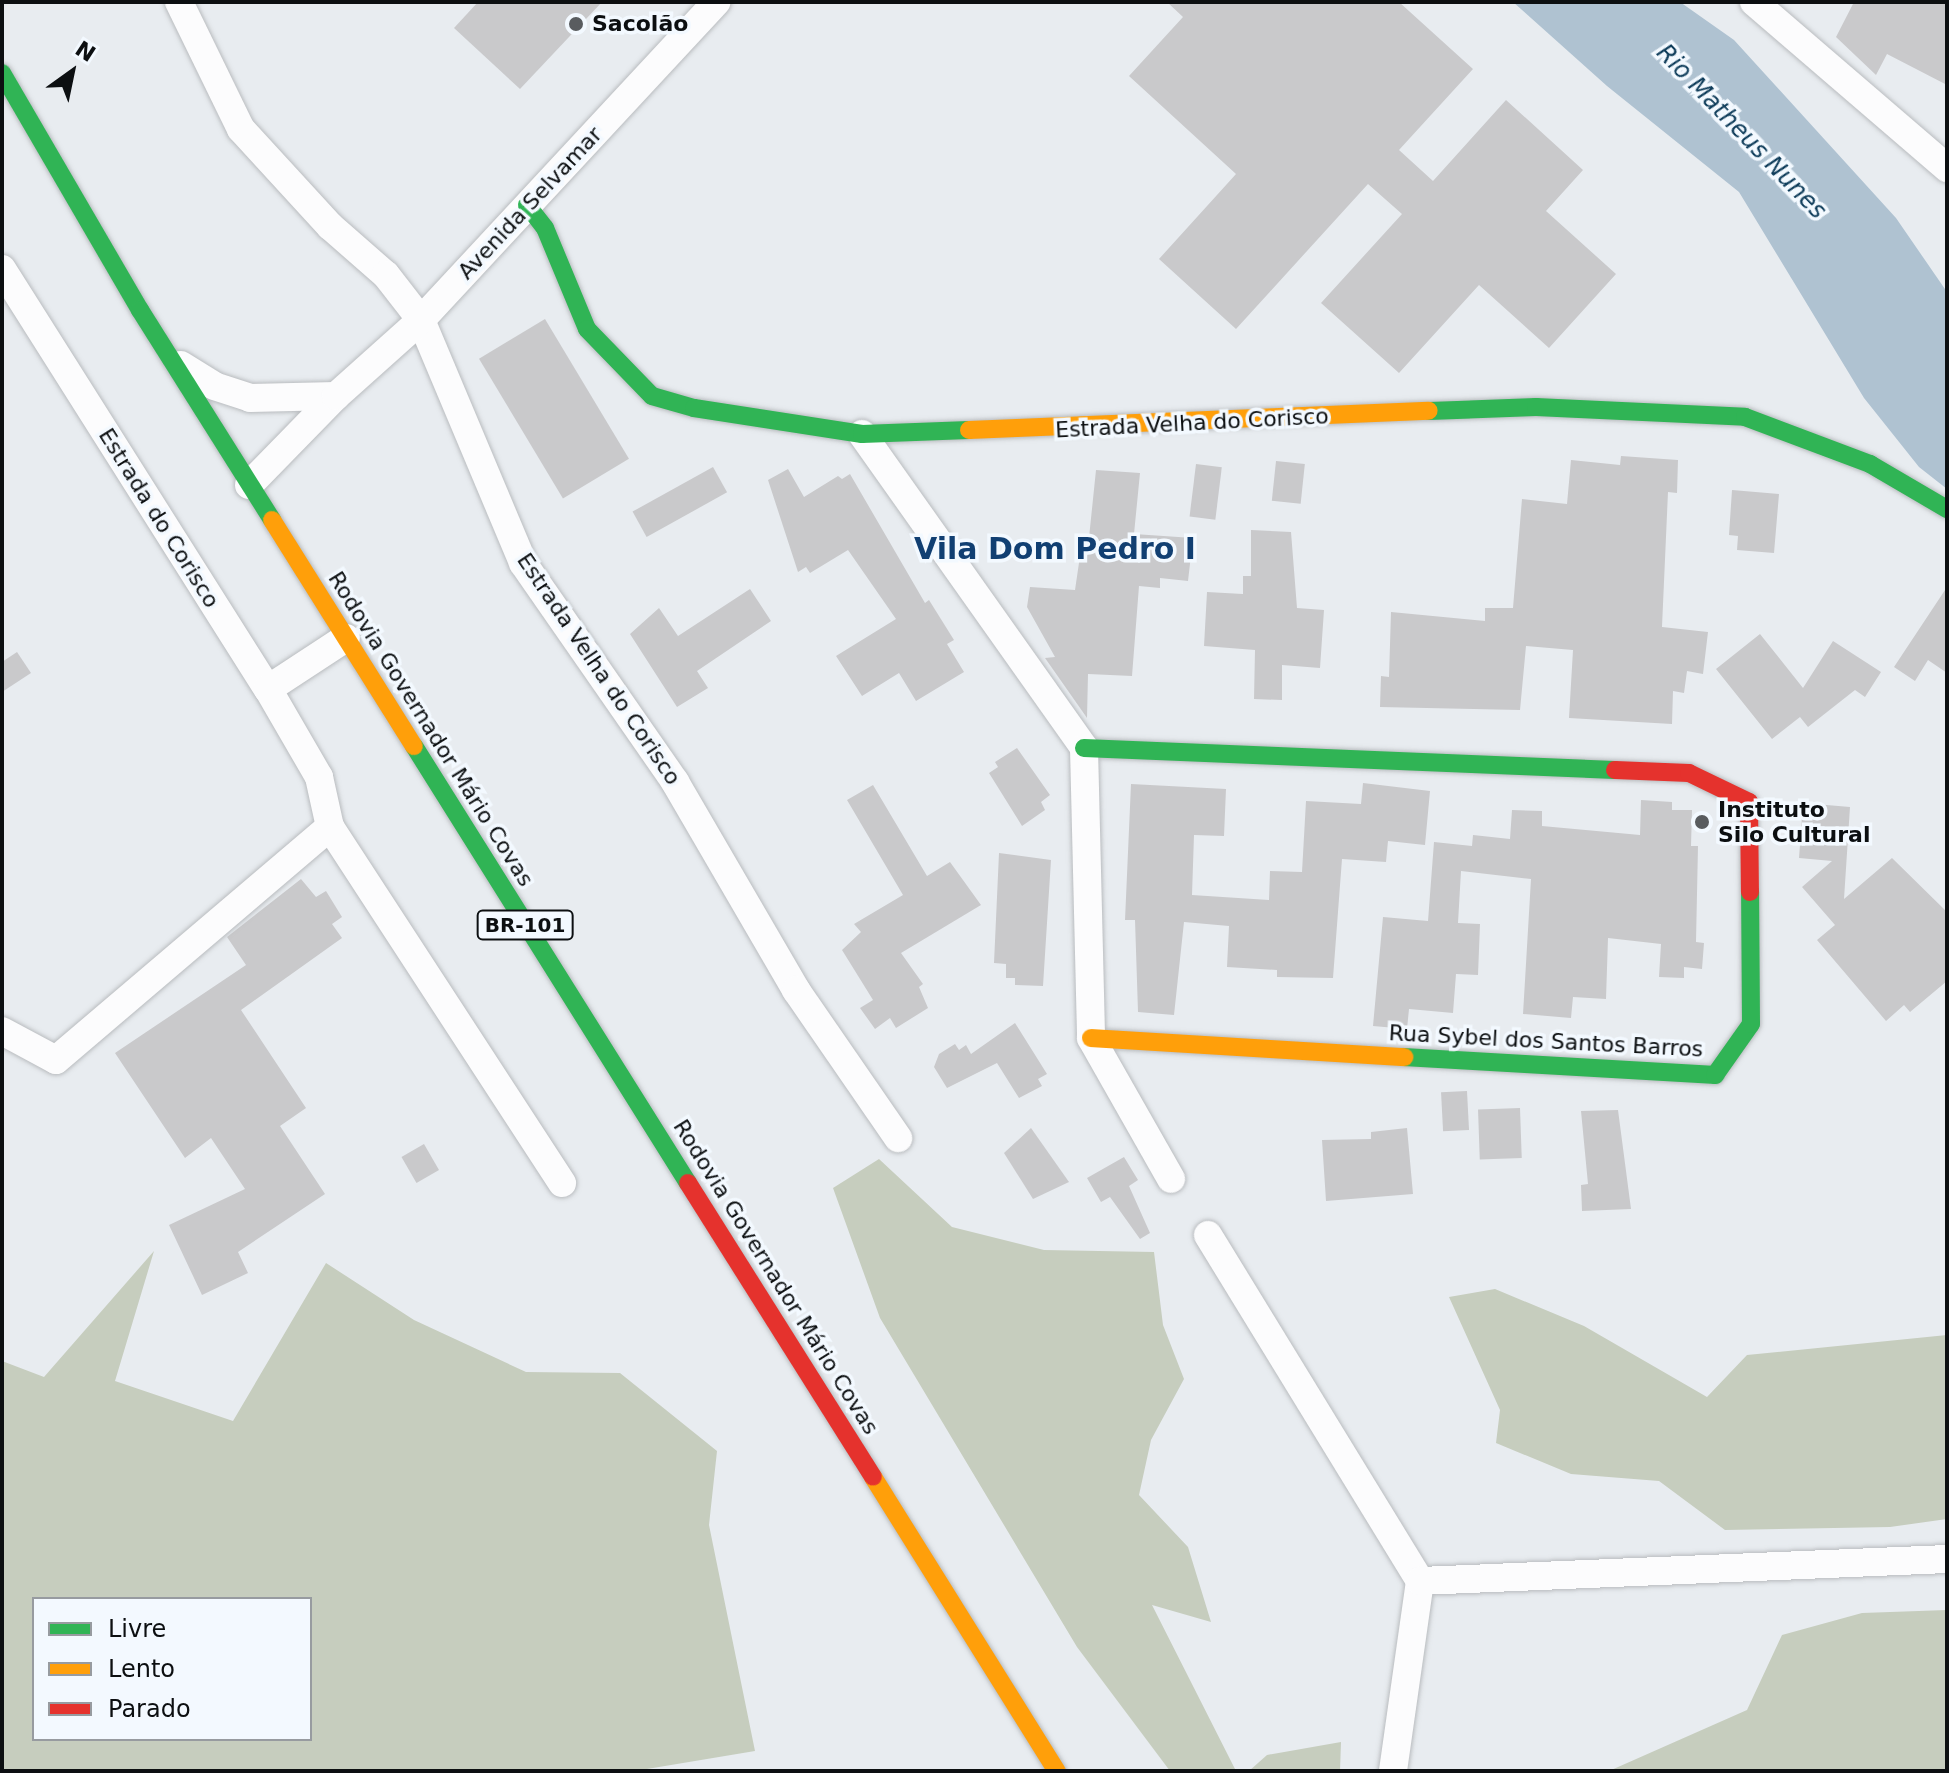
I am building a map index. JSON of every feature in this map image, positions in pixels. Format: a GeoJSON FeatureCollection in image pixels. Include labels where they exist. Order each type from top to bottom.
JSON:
{"type":"FeatureCollection","features":[{"type":"Feature","properties":{"kind":"main road","name":"Rodovia Governador Mário Covas"},"geometry":{"type":"LineString","coordinates":[[2,73],[78,210],[1057,1771]]}},
{"type":"Feature","properties":{"kind":"main road","name":"Estrada Velha do Corisco"},"geometry":{"type":"LineString","coordinates":[[527,205],[545,228],[566,288],[587,329],[652,396],[694,408],[862,434],[1536,407],[1745,417],[1870,464],[1947,509]]}},
{"type":"Feature","properties":{"kind":"main road","name":"Rua Sybel dos Santos Barros"},"geometry":{"type":"LineString","coordinates":[[1084,748],[1689,773],[1749,802],[1751,1024],[1715,1075],[1091,1038]]}},
{"type":"Feature","properties":{"kind":"street","name":"Estrada Velha do Corisco"},"geometry":{"type":"LineString","coordinates":[[179,2],[241,129],[330,226],[386,275],[421,320],[523,563],[675,782],[796,990],[898,1138]]}},
{"type":"Feature","properties":{"kind":"street","name":"Avenida Selvamar"},"geometry":{"type":"LineString","coordinates":[[249,485],[336,396],[421,320],[716,2]]}},
{"type":"Feature","properties":{"kind":"street"},"geometry":{"type":"LineString","coordinates":[[1754,2],[1947,168]]}},
{"type":"Feature","properties":{"kind":"street","name":"Estrada do Corisco"},"geometry":{"type":"LineString","coordinates":[[2,269],[268,689],[319,777],[330,827]]}},
{"type":"Feature","properties":{"kind":"street"},"geometry":{"type":"LineString","coordinates":[[170,357],[214,386],[250,398],[336,396]]}},
{"type":"Feature","properties":{"kind":"street"},"geometry":{"type":"LineString","coordinates":[[862,434],[1084,748],[1091,1038],[1171,1179]]}},
{"type":"Feature","properties":{"kind":"street"},"geometry":{"type":"LineString","coordinates":[[268,689],[346,638]]}},
{"type":"Feature","properties":{"kind":"street"},"geometry":{"type":"LineString","coordinates":[[2,1031],[56,1060],[330,827],[562,1183]]}},
{"type":"Feature","properties":{"kind":"street"},"geometry":{"type":"LineString","coordinates":[[1208,1235],[1420,1581],[1393,1771]]}},
{"type":"Feature","properties":{"kind":"street"},"geometry":{"type":"LineString","coordinates":[[1420,1581],[1947,1559]]}},
{"type":"Feature","properties":{"kind":"green space"},"geometry":{"type":"Polygon","coordinates":[[[879,1159],[952,1227],[1044,1250],[1154,1252],[1163,1325],[1184,1379],[1151,1440],[1139,1495],[1188,1547],[1211,1622],[1152,1605],[1236,1771],[1170,1771],[1077,1647],[880,1318],[833,1188],[879,1159]]]}},
{"type":"Feature","properties":{"kind":"green space"},"geometry":{"type":"Polygon","coordinates":[[[154,1251],[115,1381],[233,1421],[326,1263],[414,1320],[526,1372],[620,1373],[717,1451],[709,1525],[755,1751],[635,1771],[2,1771],[2,1361],[44,1377],[154,1251]]]}},
{"type":"Feature","properties":{"kind":"green space"},"geometry":{"type":"Polygon","coordinates":[[[1495,1289],[1584,1326],[1707,1397],[1747,1355],[1947,1335],[1947,1519],[1890,1527],[1725,1530],[1659,1481],[1571,1474],[1496,1443],[1500,1410],[1449,1297],[1495,1289]]]}},
{"type":"Feature","properties":{"kind":"green space"},"geometry":{"type":"Polygon","coordinates":[[[1947,1610],[1947,1771],[1609,1771],[1747,1710],[1782,1635],[1862,1613],[1947,1610]]]}},
{"type":"Feature","properties":{"kind":"green space"},"geometry":{"type":"Polygon","coordinates":[[[1341,1742],[1340,1771],[1249,1771],[1267,1755],[1341,1742]]]}},
{"type":"Feature","properties":{"kind":"water","name":"Rio Matheus Nunes"},"geometry":{"type":"Polygon","coordinates":[[[1513,2],[1680,2],[1734,40],[1896,218],[1947,292],[1947,489],[1919,467],[1864,398],[1739,192],[1607,86],[1513,2]]]}},
{"type":"Feature","properties":{"kind":"building"},"geometry":{"type":"Polygon","coordinates":[[[478,2],[602,2],[520,89],[454,28],[478,2]]]}},
{"type":"Feature","properties":{"kind":"building"},"geometry":{"type":"Polygon","coordinates":[[[1167,2],[1399,2],[1473,69],[1399,150],[1433,181],[1506,100],[1583,170],[1546,211],[1616,274],[1549,348],[1479,285],[1399,373],[1321,303],[1402,214],[1368,184],[1236,329],[1159,259],[1236,174],[1129,76],[1183,17],[1167,2]]]}},
{"type":"Feature","properties":{"kind":"building"},"geometry":{"type":"Polygon","coordinates":[[[1854,2],[1947,2],[1947,85],[1887,54],[1876,75],[1836,37],[1854,2]]]}},
{"type":"Feature","properties":{"kind":"building"},"geometry":{"type":"Polygon","coordinates":[[[545,319],[629,459],[563,498],[479,359],[545,319]]]}},
{"type":"Feature","properties":{"kind":"building"},"geometry":{"type":"Polygon","coordinates":[[[1621,456],[1678,460],[1677,493],[1668,492],[1662,627],[1708,632],[1703,674],[1687,671],[1684,693],[1673,691],[1672,724],[1569,718],[1573,650],[1526,646],[1520,710],[1380,707],[1381,676],[1389,677],[1391,612],[1485,621],[1485,608],[1513,608],[1522,499],[1567,504],[1571,460],[1620,465],[1621,456]]]}},
{"type":"Feature","properties":{"kind":"building"},"geometry":{"type":"Polygon","coordinates":[[[1276,461],[1305,464],[1301,504],[1272,501],[1276,461]]]}},
{"type":"Feature","properties":{"kind":"building"},"geometry":{"type":"Polygon","coordinates":[[[1196,464],[1222,467],[1215,520],[1190,517],[1196,464]]]}},
{"type":"Feature","properties":{"kind":"building"},"geometry":{"type":"Polygon","coordinates":[[[713,467],[727,492],[647,537],[633,512],[713,467]]]}},
{"type":"Feature","properties":{"kind":"building"},"geometry":{"type":"Polygon","coordinates":[[[788,469],[804,497],[838,476],[842,479],[850,474],[925,603],[929,600],[954,640],[947,644],[964,672],[916,701],[899,673],[862,696],[836,656],[896,619],[848,550],[810,573],[806,567],[798,572],[768,480],[788,469]]]}},
{"type":"Feature","properties":{"kind":"building"},"geometry":{"type":"Polygon","coordinates":[[[1096,470],[1140,473],[1134,534],[1193,538],[1188,581],[1160,578],[1160,588],[1139,586],[1132,676],[1088,674],[1087,718],[1045,658],[1055,657],[1027,607],[1030,587],[1075,590],[1080,556],[1087,557],[1096,470]]]}},
{"type":"Feature","properties":{"kind":"building"},"geometry":{"type":"Polygon","coordinates":[[[1732,490],[1779,494],[1774,553],[1737,550],[1738,536],[1729,535],[1732,490]]]}},
{"type":"Feature","properties":{"kind":"building"},"geometry":{"type":"Polygon","coordinates":[[[1251,530],[1291,532],[1297,608],[1324,610],[1320,668],[1282,665],[1282,700],[1254,699],[1255,650],[1204,646],[1207,592],[1243,594],[1243,576],[1251,576],[1251,530]]]}},
{"type":"Feature","properties":{"kind":"building"},"geometry":{"type":"Polygon","coordinates":[[[1947,587],[1947,673],[1928,660],[1915,681],[1894,667],[1947,587]]]}},
{"type":"Feature","properties":{"kind":"building"},"geometry":{"type":"Polygon","coordinates":[[[750,589],[771,621],[697,671],[708,688],[677,707],[630,634],[659,608],[678,636],[750,589]]]}},
{"type":"Feature","properties":{"kind":"building"},"geometry":{"type":"Polygon","coordinates":[[[1760,634],[1803,688],[1833,641],[1881,672],[1865,697],[1855,690],[1808,727],[1800,717],[1772,739],[1716,669],[1760,634]]]}},
{"type":"Feature","properties":{"kind":"building"},"geometry":{"type":"Polygon","coordinates":[[[17,652],[31,673],[2,692],[2,662],[17,652]]]}},
{"type":"Feature","properties":{"kind":"building"},"geometry":{"type":"Polygon","coordinates":[[[1017,748],[1050,795],[1041,802],[1045,810],[1022,826],[989,773],[998,767],[995,762],[1017,748]]]}},
{"type":"Feature","properties":{"kind":"building"},"geometry":{"type":"Polygon","coordinates":[[[1363,783],[1430,791],[1425,845],[1388,841],[1386,862],[1342,859],[1333,978],[1277,977],[1277,970],[1227,967],[1229,926],[1184,922],[1174,1015],[1138,1012],[1135,920],[1125,920],[1131,784],[1226,789],[1224,836],[1194,835],[1192,895],[1269,900],[1270,871],[1302,872],[1306,801],[1361,804],[1363,783]]]}},
{"type":"Feature","properties":{"kind":"building"},"geometry":{"type":"Polygon","coordinates":[[[873,785],[927,876],[950,862],[981,905],[901,953],[923,984],[919,987],[928,1008],[896,1028],[890,1018],[875,1029],[860,1008],[873,1000],[842,950],[861,932],[854,924],[903,895],[847,800],[873,785]]]}},
{"type":"Feature","properties":{"kind":"building"},"geometry":{"type":"Polygon","coordinates":[[[1641,800],[1672,802],[1672,810],[1692,810],[1691,846],[1698,846],[1696,942],[1704,943],[1702,969],[1684,967],[1684,978],[1659,977],[1661,944],[1608,938],[1606,999],[1573,997],[1571,1018],[1523,1014],[1531,879],[1461,871],[1458,923],[1480,924],[1478,975],[1456,974],[1453,1013],[1409,1009],[1407,1029],[1373,1026],[1383,917],[1428,921],[1434,842],[1472,846],[1473,835],[1510,839],[1512,810],[1542,811],[1542,826],[1640,835],[1641,800]]]}},
{"type":"Feature","properties":{"kind":"building"},"geometry":{"type":"Polygon","coordinates":[[[1803,803],[1850,807],[1844,899],[1892,858],[1947,912],[1947,981],[1910,1012],[1904,1005],[1886,1021],[1817,940],[1835,925],[1802,887],[1832,861],[1799,858],[1803,803]]]}},
{"type":"Feature","properties":{"kind":"building"},"geometry":{"type":"Polygon","coordinates":[[[999,853],[1051,860],[1043,986],[1015,985],[1015,978],[1006,978],[1006,964],[994,963],[999,853]]]}},
{"type":"Feature","properties":{"kind":"building"},"geometry":{"type":"Polygon","coordinates":[[[301,879],[316,897],[326,891],[342,917],[332,924],[342,938],[241,1010],[306,1108],[280,1126],[325,1194],[238,1252],[248,1273],[202,1295],[169,1225],[245,1189],[211,1138],[185,1158],[115,1053],[246,965],[227,937],[301,879]]]}},
{"type":"Feature","properties":{"kind":"building"},"geometry":{"type":"Polygon","coordinates":[[[1015,1023],[1047,1074],[1038,1079],[1042,1086],[1019,1098],[997,1063],[947,1088],[934,1067],[939,1054],[955,1044],[959,1050],[966,1045],[971,1054],[1015,1023]]]}},
{"type":"Feature","properties":{"kind":"building"},"geometry":{"type":"Polygon","coordinates":[[[1467,1091],[1469,1130],[1443,1131],[1441,1092],[1467,1091]]]}},
{"type":"Feature","properties":{"kind":"building"},"geometry":{"type":"Polygon","coordinates":[[[1520,1108],[1522,1158],[1480,1159],[1478,1109],[1520,1108]]]}},
{"type":"Feature","properties":{"kind":"building"},"geometry":{"type":"Polygon","coordinates":[[[1618,1110],[1631,1209],[1582,1211],[1581,1185],[1588,1184],[1581,1111],[1618,1110]]]}},
{"type":"Feature","properties":{"kind":"building"},"geometry":{"type":"Polygon","coordinates":[[[1031,1128],[1069,1182],[1033,1199],[1004,1153],[1031,1128]]]}},
{"type":"Feature","properties":{"kind":"building"},"geometry":{"type":"Polygon","coordinates":[[[1407,1128],[1413,1194],[1326,1201],[1322,1140],[1371,1139],[1371,1132],[1407,1128]]]}},
{"type":"Feature","properties":{"kind":"building"},"geometry":{"type":"Polygon","coordinates":[[[424,1144],[439,1170],[416,1183],[401,1157],[424,1144]]]}},
{"type":"Feature","properties":{"kind":"building"},"geometry":{"type":"Polygon","coordinates":[[[1124,1157],[1138,1180],[1129,1186],[1150,1233],[1140,1239],[1110,1197],[1101,1202],[1087,1178],[1124,1157]]]}},
{"type":"Feature","properties":{"kind":"traffic: fast"},"geometry":{"type":"LineString","coordinates":[[2,73],[140,310],[272,520]]}},
{"type":"Feature","properties":{"kind":"traffic: fast"},"geometry":{"type":"LineString","coordinates":[[527,205],[545,228],[587,329],[652,396],[694,408],[862,434],[969,430]]}},
{"type":"Feature","properties":{"kind":"traffic: fast"},"geometry":{"type":"LineString","coordinates":[[1429,411],[1536,407],[1745,417],[1870,464],[1947,509]]}},
{"type":"Feature","properties":{"kind":"traffic: fast"},"geometry":{"type":"LineString","coordinates":[[414,746],[688,1183]]}},
{"type":"Feature","properties":{"kind":"traffic: fast"},"geometry":{"type":"LineString","coordinates":[[1084,748],[1615,770]]}},
{"type":"Feature","properties":{"kind":"traffic: fast"},"geometry":{"type":"LineString","coordinates":[[1404,1057],[1715,1075],[1751,1024],[1750,892]]}},
{"type":"Feature","properties":{"kind":"traffic: slow"},"geometry":{"type":"LineString","coordinates":[[969,430],[1429,411]]}},
{"type":"Feature","properties":{"kind":"traffic: slow"},"geometry":{"type":"LineString","coordinates":[[272,520],[414,746]]}},
{"type":"Feature","properties":{"kind":"traffic: slow"},"geometry":{"type":"LineString","coordinates":[[1091,1038],[1404,1057]]}},
{"type":"Feature","properties":{"kind":"traffic: slow"},"geometry":{"type":"LineString","coordinates":[[873,1477],[1057,1771]]}},
{"type":"Feature","properties":{"kind":"traffic: jam"},"geometry":{"type":"LineString","coordinates":[[1615,770],[1689,773],[1749,802],[1750,892]]}},
{"type":"Feature","properties":{"kind":"traffic: jam"},"geometry":{"type":"LineString","coordinates":[[688,1183],[873,1477]]}},
{"type":"Feature","properties":{"kind":"place","name":"Sacolão"},"geometry":{"type":"Point","coordinates":[576,24]}},
{"type":"Feature","properties":{"kind":"place","name":"Instituto Silo Cultural"},"geometry":{"type":"Point","coordinates":[1702,822]}},
{"type":"Feature","properties":{"kind":"district","name":"Vila Dom Pedro I"},"geometry":{"type":"Point","coordinates":[1055,549]}}]}
